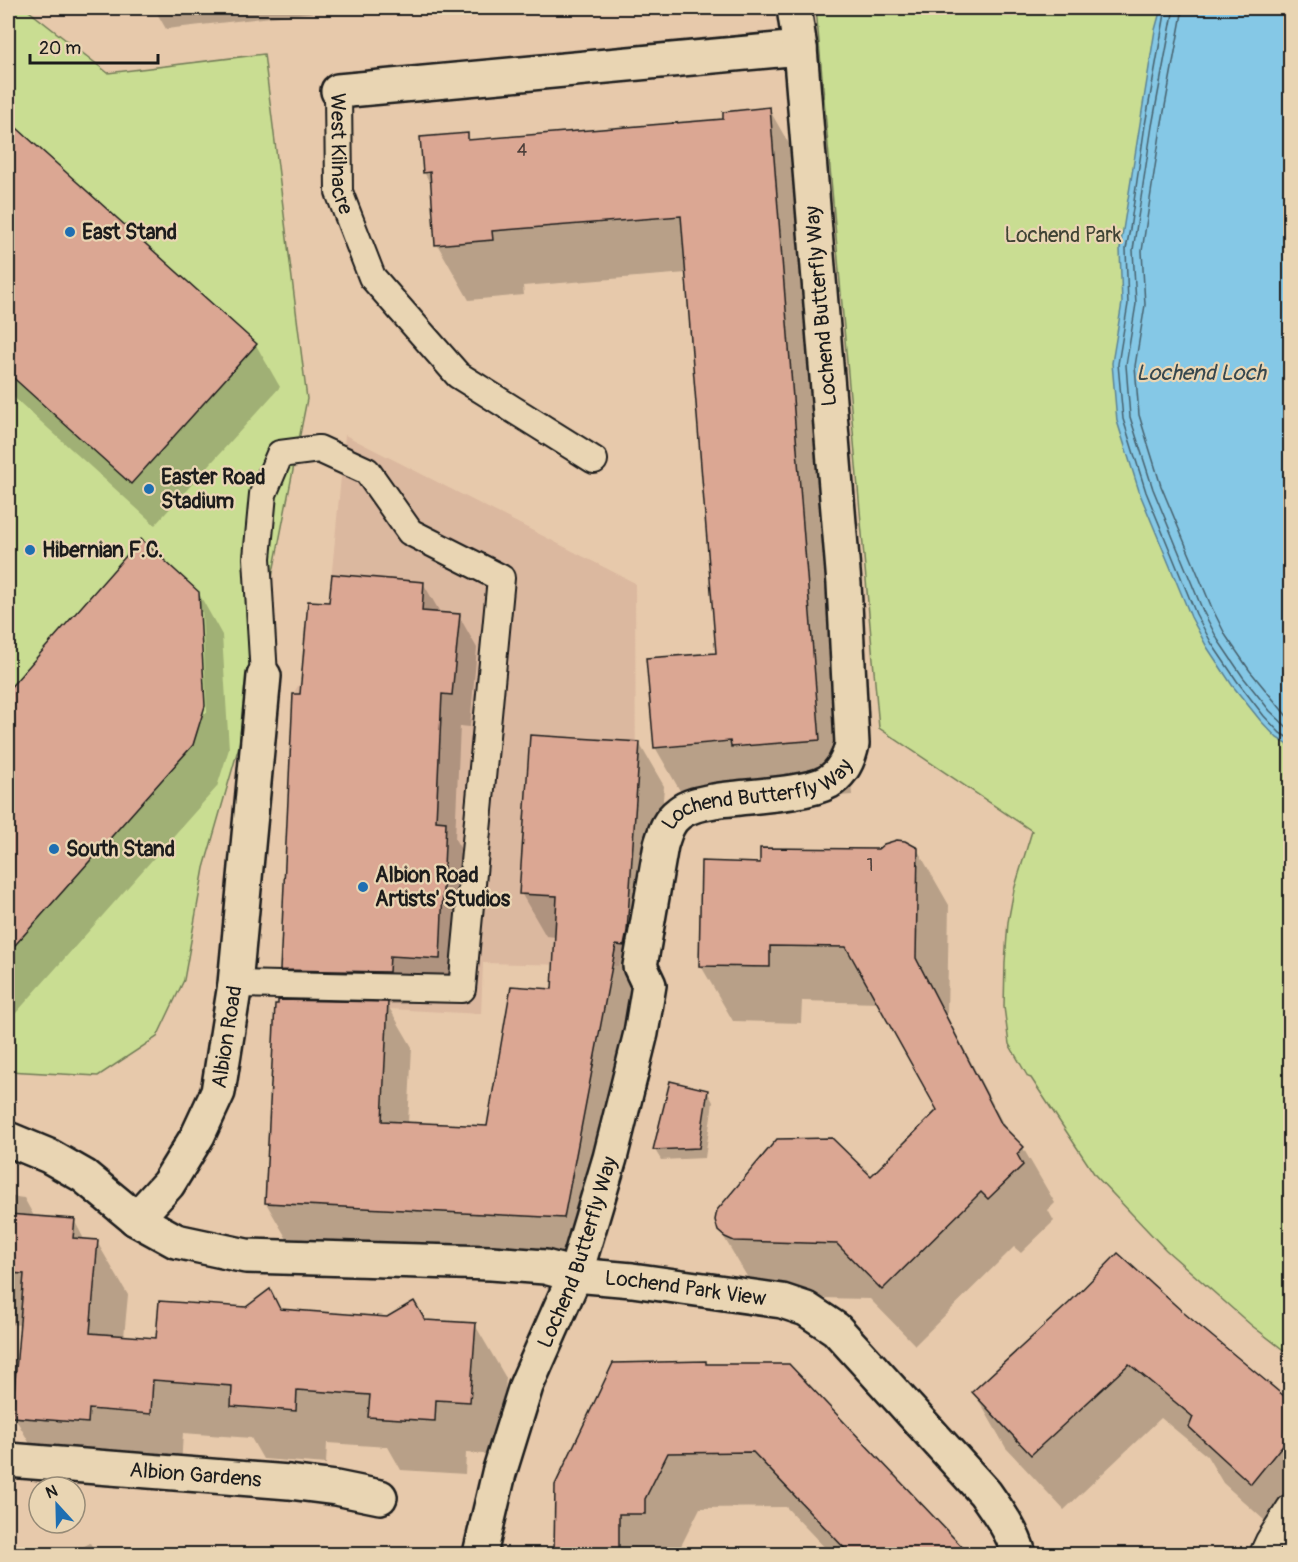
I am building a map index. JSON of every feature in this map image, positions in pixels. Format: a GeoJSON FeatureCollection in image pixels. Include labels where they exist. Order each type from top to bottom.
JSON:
{"type":"FeatureCollection","features":[{"type":"Feature","properties":{"kind":"street","name":"Lochend Butterfly Way"},"geometry":{"type":"LineString","coordinates":[[480,1554],[499,1473],[526,1386],[574,1275],[610,1158],[641,1033],[649,985],[640,966],[661,844],[667,826],[687,807],[718,800],[801,790],[829,782],[848,760],[852,744],[843,584],[800,48],[794,8]]}},
{"type":"Feature","properties":{"kind":"street","name":"West Kilnacre"},"geometry":{"type":"LineString","coordinates":[[338,91],[800,48]]}},
{"type":"Feature","properties":{"kind":"street","name":"Albion Road"},"geometry":{"type":"LineString","coordinates":[[136,1219],[168,1184],[198,1135],[218,1092],[235,984],[264,676]]}},
{"type":"Feature","properties":{"kind":"street"},"geometry":{"type":"LineString","coordinates":[[8,1139],[49,1155],[84,1176],[136,1219]]}},
{"type":"Feature","properties":{"kind":"street","name":"Lochend Park View"},"geometry":{"type":"LineString","coordinates":[[136,1219],[176,1241],[246,1256],[491,1263],[544,1267],[574,1275],[632,1280],[783,1301],[806,1309],[836,1329],[985,1493],[1013,1535],[1019,1554]]}},
{"type":"Feature","properties":{"kind":"street","name":"Albion Gardens"},"geometry":{"type":"LineString","coordinates":[[8,1460],[289,1482],[380,1497]]}},
{"type":"Feature","properties":{"kind":"lane","name":"West Kilnacre"},"geometry":{"type":"LineString","coordinates":[[338,91],[339,192],[372,277],[458,375],[594,460]]}},
{"type":"Feature","properties":{"kind":"lane"},"geometry":{"type":"LineString","coordinates":[[235,984],[462,989],[501,578],[410,532],[367,471],[318,448],[280,454],[263,495],[257,558],[264,676]]}},
{"type":"Feature","properties":{"kind":"lane"},"geometry":{"type":"LineString","coordinates":[[1263,1554],[1290,1508]]}},
{"type":"Feature","properties":{"kind":"shaded area"},"geometry":{"type":"Polygon","coordinates":[[[345,435],[635,583],[636,801],[626,946],[618,966],[483,963],[481,1014],[279,1003],[293,694],[301,681],[308,601],[329,602],[345,435]]]}},
{"type":"Feature","properties":{"kind":"green space","name":"Easter Road Stadium"},"geometry":{"type":"Polygon","coordinates":[[[8,8],[25,8],[108,73],[264,54],[307,399],[239,746],[204,868],[184,980],[157,1037],[98,1076],[8,1071],[8,8]]]}},
{"type":"Feature","properties":{"kind":"green space","name":"Lochend Park"},"geometry":{"type":"Polygon","coordinates":[[[816,8],[1290,8],[1290,1355],[1251,1325],[1166,1250],[1095,1175],[1031,1078],[1028,1077],[1009,1044],[1004,1007],[1008,922],[1014,890],[1032,831],[879,728],[816,8]]]}},
{"type":"Feature","properties":{"kind":"water","name":"Lochend Loch"},"geometry":{"type":"Polygon","coordinates":[[[1161,8],[1290,8],[1290,746],[1277,738],[1232,685],[1191,617],[1140,494],[1117,421],[1112,363],[1122,303],[1120,249],[1155,30],[1161,8]]]}},
{"type":"Feature","properties":{"kind":"building"},"geometry":{"type":"Polygon","coordinates":[[[770,107],[820,740],[731,747],[730,741],[654,748],[646,658],[716,653],[681,216],[492,231],[493,240],[435,245],[430,172],[423,173],[420,137],[468,133],[468,140],[723,119],[723,112],[770,107]]]}},
{"type":"Feature","properties":{"kind":"building","name":"East Stand"},"geometry":{"type":"Polygon","coordinates":[[[8,120],[257,344],[131,484],[8,373],[8,120]]]}},
{"type":"Feature","properties":{"kind":"building","name":"South Stand"},"geometry":{"type":"Polygon","coordinates":[[[141,539],[199,592],[205,706],[193,745],[8,953],[8,690],[141,539]]]}},
{"type":"Feature","properties":{"kind":"building"},"geometry":{"type":"Polygon","coordinates":[[[332,574],[424,582],[422,611],[460,614],[452,695],[442,694],[436,821],[446,822],[440,959],[390,956],[389,972],[280,970],[293,694],[300,694],[308,601],[329,602],[332,574]]]}},
{"type":"Feature","properties":{"kind":"building"},"geometry":{"type":"Polygon","coordinates":[[[530,735],[640,742],[627,931],[624,946],[616,945],[564,1218],[265,1203],[275,1004],[278,1004],[278,1000],[388,1002],[382,1121],[487,1126],[511,986],[552,989],[557,896],[519,894],[530,735]]]}},
{"type":"Feature","properties":{"kind":"building"},"geometry":{"type":"Polygon","coordinates":[[[897,840],[905,841],[918,848],[916,958],[1002,1125],[1024,1147],[1017,1154],[1023,1165],[988,1199],[981,1192],[882,1290],[837,1244],[734,1241],[718,1231],[715,1220],[717,1210],[777,1139],[832,1138],[871,1176],[937,1110],[846,947],[770,946],[770,967],[699,966],[701,861],[760,863],[760,848],[878,849],[884,844],[897,840]]]}},
{"type":"Feature","properties":{"kind":"building"},"geometry":{"type":"Polygon","coordinates":[[[670,1081],[708,1090],[699,1148],[653,1150],[670,1081]]]}},
{"type":"Feature","properties":{"kind":"building"},"geometry":{"type":"Polygon","coordinates":[[[8,1214],[75,1219],[73,1238],[98,1240],[90,1333],[156,1338],[159,1301],[246,1307],[270,1289],[280,1309],[387,1317],[414,1301],[425,1320],[476,1323],[470,1402],[436,1400],[435,1421],[368,1417],[370,1395],[297,1390],[296,1411],[231,1406],[232,1386],[153,1380],[151,1414],[89,1409],[88,1423],[12,1417],[24,1274],[8,1273],[8,1214]]]}},
{"type":"Feature","properties":{"kind":"building"},"geometry":{"type":"Polygon","coordinates":[[[1118,1253],[1184,1313],[1290,1401],[1290,1436],[1251,1484],[1189,1427],[1193,1417],[1129,1364],[1031,1455],[972,1392],[1069,1303],[1118,1253]]]}},
{"type":"Feature","properties":{"kind":"building"},"geometry":{"type":"Polygon","coordinates":[[[706,1361],[706,1364],[789,1364],[969,1554],[850,1554],[753,1452],[668,1453],[645,1499],[645,1514],[619,1514],[619,1554],[554,1554],[555,1485],[613,1363],[706,1361]]]}},
{"type":"Feature","properties":{"kind":"place","name":"East Stand"},"geometry":{"type":"Point","coordinates":[70,232]}},
{"type":"Feature","properties":{"kind":"place","name":"Easter Road Stadium"},"geometry":{"type":"Point","coordinates":[149,489]}},
{"type":"Feature","properties":{"kind":"place","name":"Hibernian F.C."},"geometry":{"type":"Point","coordinates":[30,550]}},
{"type":"Feature","properties":{"kind":"place","name":"South Stand"},"geometry":{"type":"Point","coordinates":[54,849]}},
{"type":"Feature","properties":{"kind":"place","name":"Albion Road Artists' Studios"},"geometry":{"type":"Point","coordinates":[363,887]}}]}
